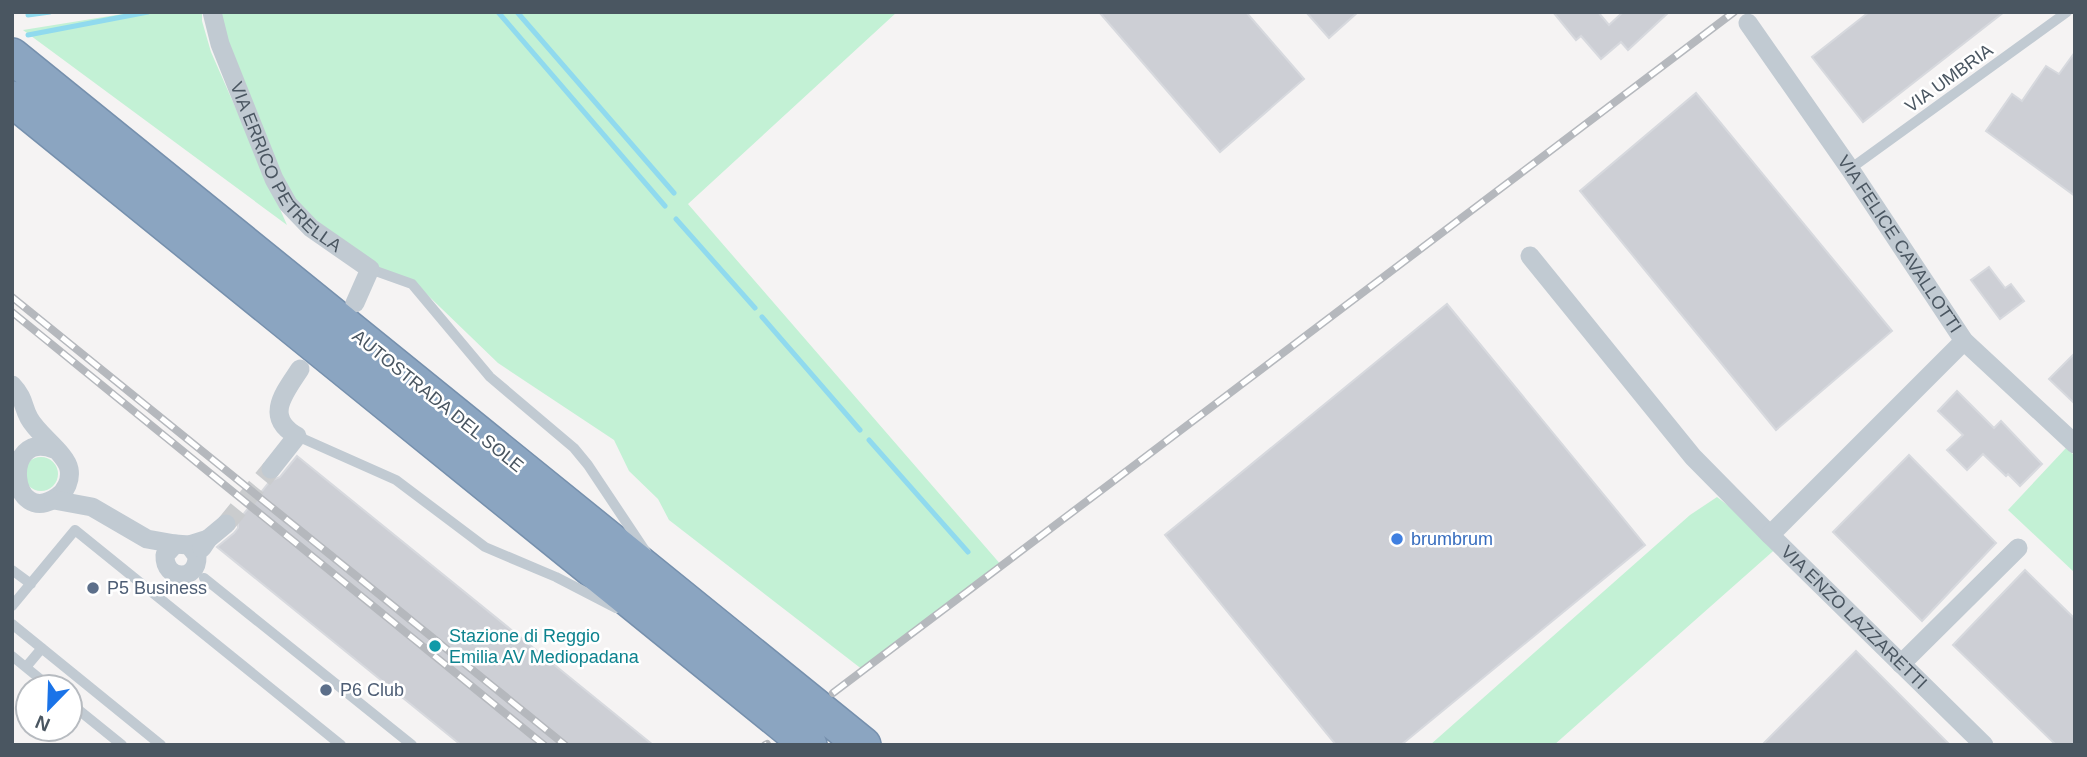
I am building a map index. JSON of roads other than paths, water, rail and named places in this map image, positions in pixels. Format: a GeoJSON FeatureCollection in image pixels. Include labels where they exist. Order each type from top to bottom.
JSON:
{"type":"FeatureCollection","features":[{"type":"Feature","properties":{"kind":"highway","name":"AUTOSTRADA DEL SOLE"},"geometry":{"type":"LineString","coordinates":[[12,56],[863,745]]}},
{"type":"Feature","properties":{"kind":"highway","name":"AUTOSTRADA DEL SOLE"},"geometry":{"type":"LineString","coordinates":[[12,99],[809,745]]}},
{"type":"Feature","properties":{"kind":"street","name":"VIA ERRICO PETRELLA"},"geometry":{"type":"LineString","coordinates":[[212,12],[220,44],[274,179],[288,204],[311,228],[370,269]]}},
{"type":"Feature","properties":{"kind":"street","name":"VIA FELICE CAVALLOTTI"},"geometry":{"type":"LineString","coordinates":[[1748,23],[1850,169],[1964,341],[2075,444]]}},
{"type":"Feature","properties":{"kind":"street"},"geometry":{"type":"LineString","coordinates":[[1530,256],[1693,457],[1770,535]]}},
{"type":"Feature","properties":{"kind":"street"},"geometry":{"type":"LineString","coordinates":[[355,303],[370,269]]}},
{"type":"Feature","properties":{"kind":"street","name":"VIA ENZO LAZZARETTI"},"geometry":{"type":"LineString","coordinates":[[1964,341],[1770,535],[1984,745]]}},
{"type":"Feature","properties":{"kind":"street"},"geometry":{"type":"LineString","coordinates":[[271,469],[297,436],[284,426],[279,409],[281,397],[300,369]]}},
{"type":"Feature","properties":{"kind":"street"},"geometry":{"type":"LineString","coordinates":[[12,385],[25,403],[29,418],[66,461],[69,478],[92,507]]}},
{"type":"Feature","properties":{"kind":"street"},"geometry":{"type":"LineString","coordinates":[[29,418],[21,454],[16,461],[12,478],[20,494],[20,502],[45,503],[54,500],[61,495],[69,478]]}},
{"type":"Feature","properties":{"kind":"street"},"geometry":{"type":"LineString","coordinates":[[21,454],[37,446],[54,449]]}},
{"type":"Feature","properties":{"kind":"street"},"geometry":{"type":"LineString","coordinates":[[54,500],[92,507],[147,538],[191,558],[226,524]]}},
{"type":"Feature","properties":{"kind":"street"},"geometry":{"type":"LineString","coordinates":[[1901,664],[2018,548]]}},
{"type":"Feature","properties":{"kind":"lane","name":"VIA UMBRIA"},"geometry":{"type":"LineString","coordinates":[[1850,169],[2067,12]]}},
{"type":"Feature","properties":{"kind":"lane"},"geometry":{"type":"LineString","coordinates":[[370,269],[412,284],[490,377],[574,448],[671,589]]}},
{"type":"Feature","properties":{"kind":"lane"},"geometry":{"type":"LineString","coordinates":[[297,436],[396,480],[485,547],[556,577],[624,612]]}},
{"type":"Feature","properties":{"kind":"lane"},"geometry":{"type":"LineString","coordinates":[[12,606],[75,530],[341,745]]}},
{"type":"Feature","properties":{"kind":"lane"},"geometry":{"type":"LineString","coordinates":[[191,558],[412,745]]}},
{"type":"Feature","properties":{"kind":"lane"},"geometry":{"type":"LineString","coordinates":[[12,570],[31,584]]}},
{"type":"Feature","properties":{"kind":"lane"},"geometry":{"type":"LineString","coordinates":[[636,618],[681,641]]}},
{"type":"Feature","properties":{"kind":"lane"},"geometry":{"type":"LineString","coordinates":[[12,624],[161,745]]}},
{"type":"Feature","properties":{"kind":"lane"},"geometry":{"type":"LineString","coordinates":[[26,667],[42,648]]}},
{"type":"Feature","properties":{"kind":"lane"},"geometry":{"type":"LineString","coordinates":[[12,656],[33,673]]}},
{"type":"Feature","properties":{"kind":"lane"},"geometry":{"type":"LineString","coordinates":[[84,714],[122,745]]}},
{"type":"Feature","properties":{"kind":"waterway"},"geometry":{"type":"LineString","coordinates":[[28,15],[50,12]]}},
{"type":"Feature","properties":{"kind":"waterway"},"geometry":{"type":"LineString","coordinates":[[28,35],[148,12]]}},
{"type":"Feature","properties":{"kind":"waterway"},"geometry":{"type":"LineString","coordinates":[[498,12],[665,206]]}},
{"type":"Feature","properties":{"kind":"waterway"},"geometry":{"type":"LineString","coordinates":[[517,12],[674,193]]}},
{"type":"Feature","properties":{"kind":"waterway"},"geometry":{"type":"LineString","coordinates":[[676,219],[755,308]]}},
{"type":"Feature","properties":{"kind":"waterway"},"geometry":{"type":"LineString","coordinates":[[762,317],[860,430]]}},
{"type":"Feature","properties":{"kind":"waterway"},"geometry":{"type":"LineString","coordinates":[[869,440],[968,552]]}},
{"type":"Feature","properties":{"kind":"tunnel"},"geometry":{"type":"LineString","coordinates":[[226,524],[271,469]]}},
{"type":"Feature","properties":{"kind":"railway"},"geometry":{"type":"LineString","coordinates":[[833,693],[1734,12]]}},
{"type":"Feature","properties":{"kind":"railway"},"geometry":{"type":"LineString","coordinates":[[12,297],[565,745]]}},
{"type":"Feature","properties":{"kind":"railway"},"geometry":{"type":"LineString","coordinates":[[12,312],[544,745]]}},
{"type":"Feature","properties":{"kind":"place","name":"brumbrum"},"geometry":{"type":"Point","coordinates":[1397,539]}},
{"type":"Feature","properties":{"kind":"place","name":"P5 Business"},"geometry":{"type":"Point","coordinates":[93,588]}},
{"type":"Feature","properties":{"kind":"place","name":"Stazione di Reggio Emilia AV Mediopadana"},"geometry":{"type":"Point","coordinates":[435,646]}},
{"type":"Feature","properties":{"kind":"place","name":"P6 Club"},"geometry":{"type":"Point","coordinates":[326,690]}}]}
